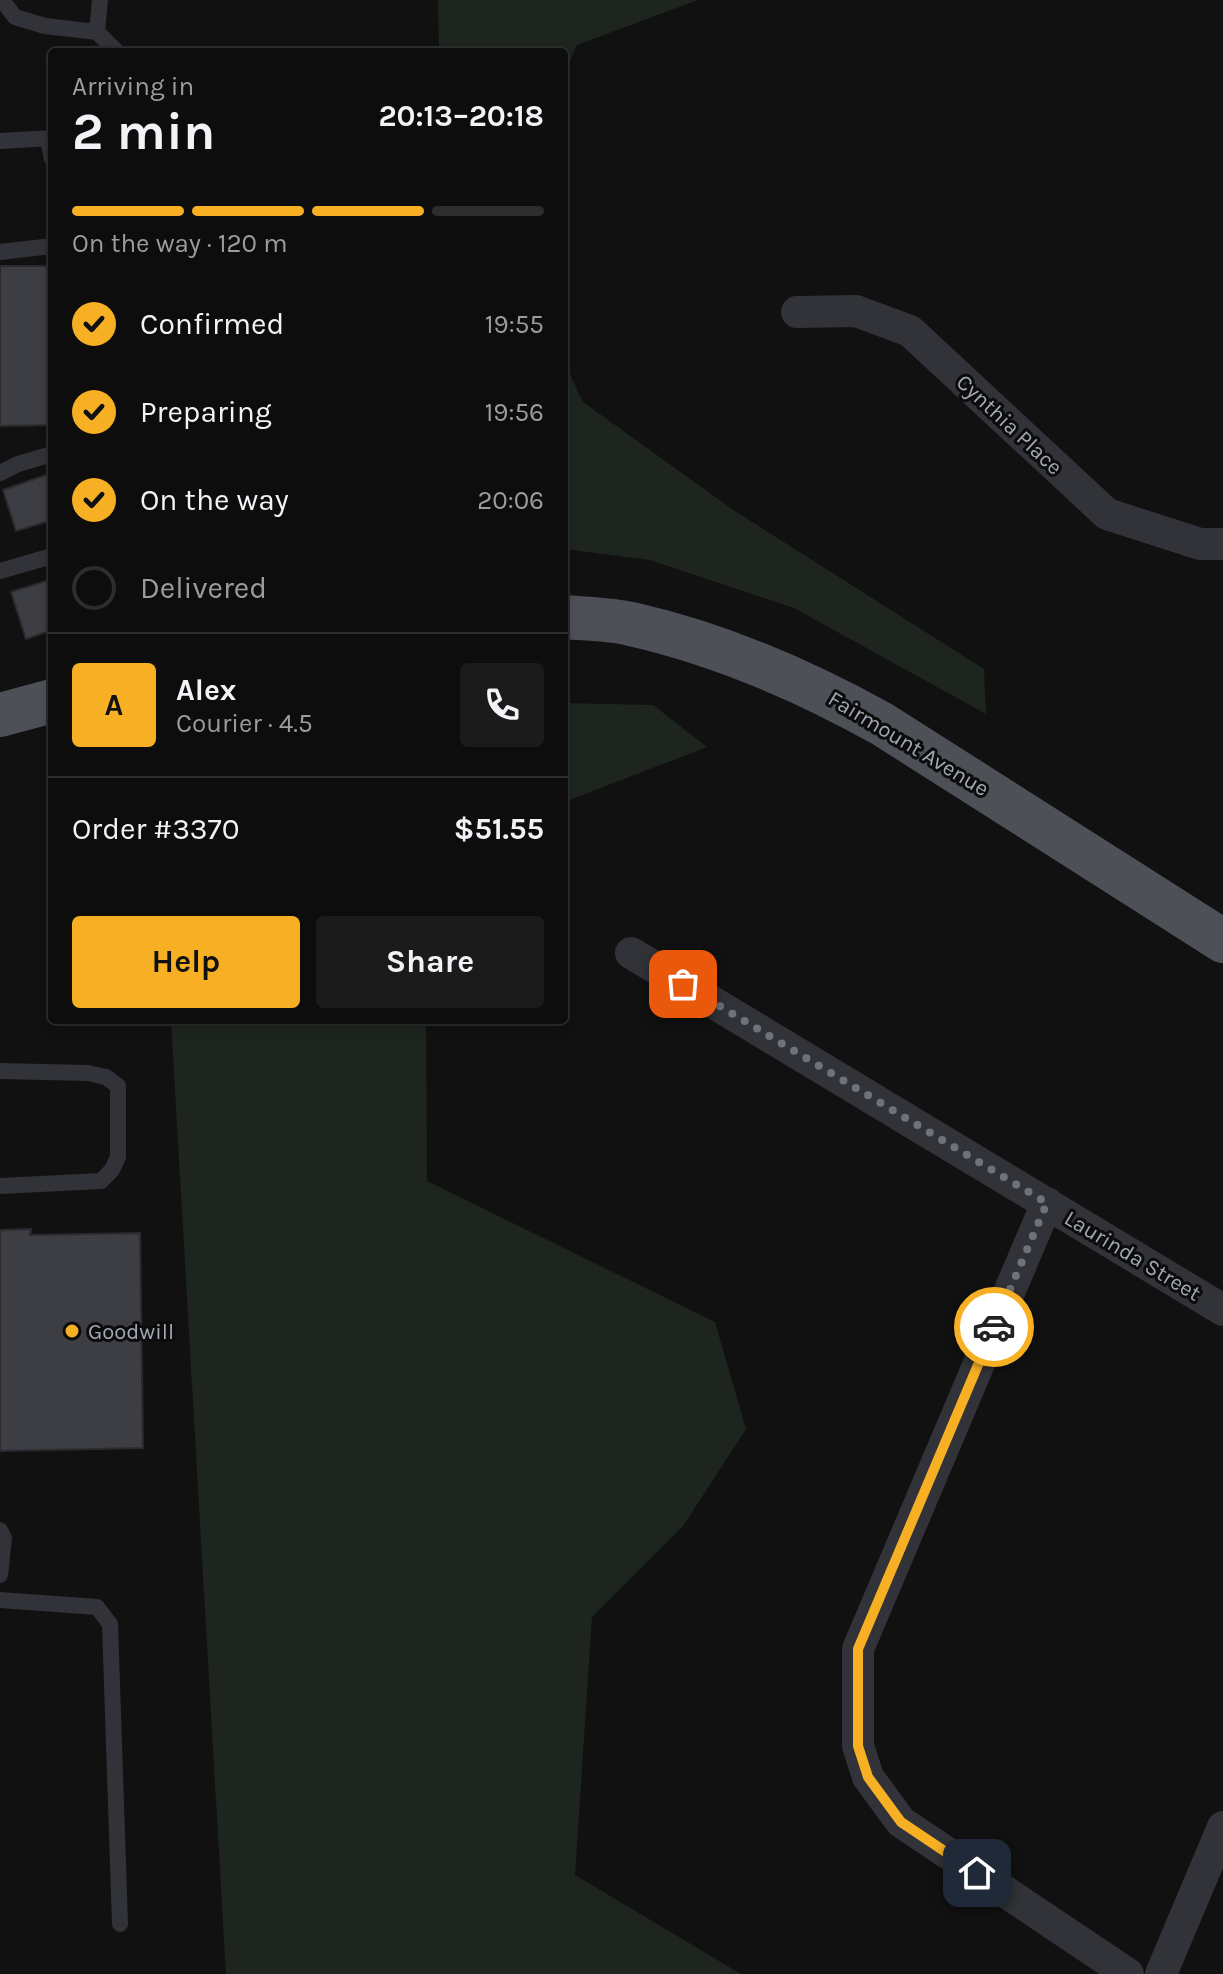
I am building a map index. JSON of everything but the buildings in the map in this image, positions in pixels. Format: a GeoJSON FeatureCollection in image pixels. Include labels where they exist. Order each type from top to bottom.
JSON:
{"type":"FeatureCollection","features":[{"type":"Feature","properties":{"kind":"main road","name":"Fairmount Avenue"},"geometry":{"type":"LineString","coordinates":[[568,617],[629,624],[703,644],[773,668],[829,694],[895,732],[1223,941]]}},
{"type":"Feature","properties":{"kind":"main road"},"geometry":{"type":"LineString","coordinates":[[0,715],[48,702]]}},
{"type":"Feature","properties":{"kind":"street","name":"Cynthia Place"},"geometry":{"type":"LineString","coordinates":[[797,312],[856,311],[910,331],[1107,514],[1200,544],[1223,544]]}},
{"type":"Feature","properties":{"kind":"street","name":"Laurinda Street"},"geometry":{"type":"LineString","coordinates":[[631,953],[1223,1310]]}},
{"type":"Feature","properties":{"kind":"street"},"geometry":{"type":"LineString","coordinates":[[1047,1203],[858,1649],[858,1746],[868,1777],[901,1822],[1128,1974]]}},
{"type":"Feature","properties":{"kind":"street"},"geometry":{"type":"LineString","coordinates":[[1161,1974],[1223,1827]]}},
{"type":"Feature","properties":{"kind":"lane"},"geometry":{"type":"LineString","coordinates":[[2,0],[15,17],[45,26],[97,32],[113,48]]}},
{"type":"Feature","properties":{"kind":"lane"},"geometry":{"type":"LineString","coordinates":[[97,32],[100,0]]}},
{"type":"Feature","properties":{"kind":"lane"},"geometry":{"type":"LineString","coordinates":[[0,141],[48,139]]}},
{"type":"Feature","properties":{"kind":"lane"},"geometry":{"type":"LineString","coordinates":[[0,252],[48,246]]}},
{"type":"Feature","properties":{"kind":"lane"},"geometry":{"type":"LineString","coordinates":[[0,473],[48,455]]}},
{"type":"Feature","properties":{"kind":"lane"},"geometry":{"type":"LineString","coordinates":[[0,571],[48,557]]}},
{"type":"Feature","properties":{"kind":"lane"},"geometry":{"type":"LineString","coordinates":[[0,1071],[88,1073],[106,1077],[118,1086],[118,1157],[112,1170],[101,1181],[0,1186]]}},
{"type":"Feature","properties":{"kind":"lane"},"geometry":{"type":"LineString","coordinates":[[0,1530],[4,1538],[0,1575]]}},
{"type":"Feature","properties":{"kind":"lane"},"geometry":{"type":"LineString","coordinates":[[0,1600],[97,1607],[110,1624],[120,1924]]}},
{"type":"Feature","properties":{"kind":"shaded area"},"geometry":{"type":"Polygon","coordinates":[[[438,0],[698,0],[577,45],[568,65],[568,48],[439,48],[438,0]]]}},
{"type":"Feature","properties":{"kind":"shaded area"},"geometry":{"type":"Polygon","coordinates":[[[568,370],[583,402],[735,511],[984,669],[986,714],[794,608],[650,560],[568,550],[568,370]]]}},
{"type":"Feature","properties":{"kind":"shaded area"},"geometry":{"type":"Polygon","coordinates":[[[568,703],[653,705],[707,747],[568,800],[568,703]]]}},
{"type":"Feature","properties":{"kind":"shaded area"},"geometry":{"type":"Polygon","coordinates":[[[171,1024],[426,1024],[427,1181],[715,1322],[746,1429],[683,1526],[592,1617],[575,1875],[741,1974],[226,1974],[171,1024]]]}},
{"type":"Feature","properties":{"kind":"way so far"},"geometry":{"type":"LineString","coordinates":[[683,984],[1047,1203],[994,1327]]}},
{"type":"Feature","properties":{"kind":"place","name":"Goodwill"},"geometry":{"type":"Point","coordinates":[72,1331]}},
{"type":"Feature","properties":{"kind":"route"},"geometry":{"type":"LineString","coordinates":[[977,1873],[901,1822],[868,1777],[858,1746],[858,1649],[994,1327]]}}]}
